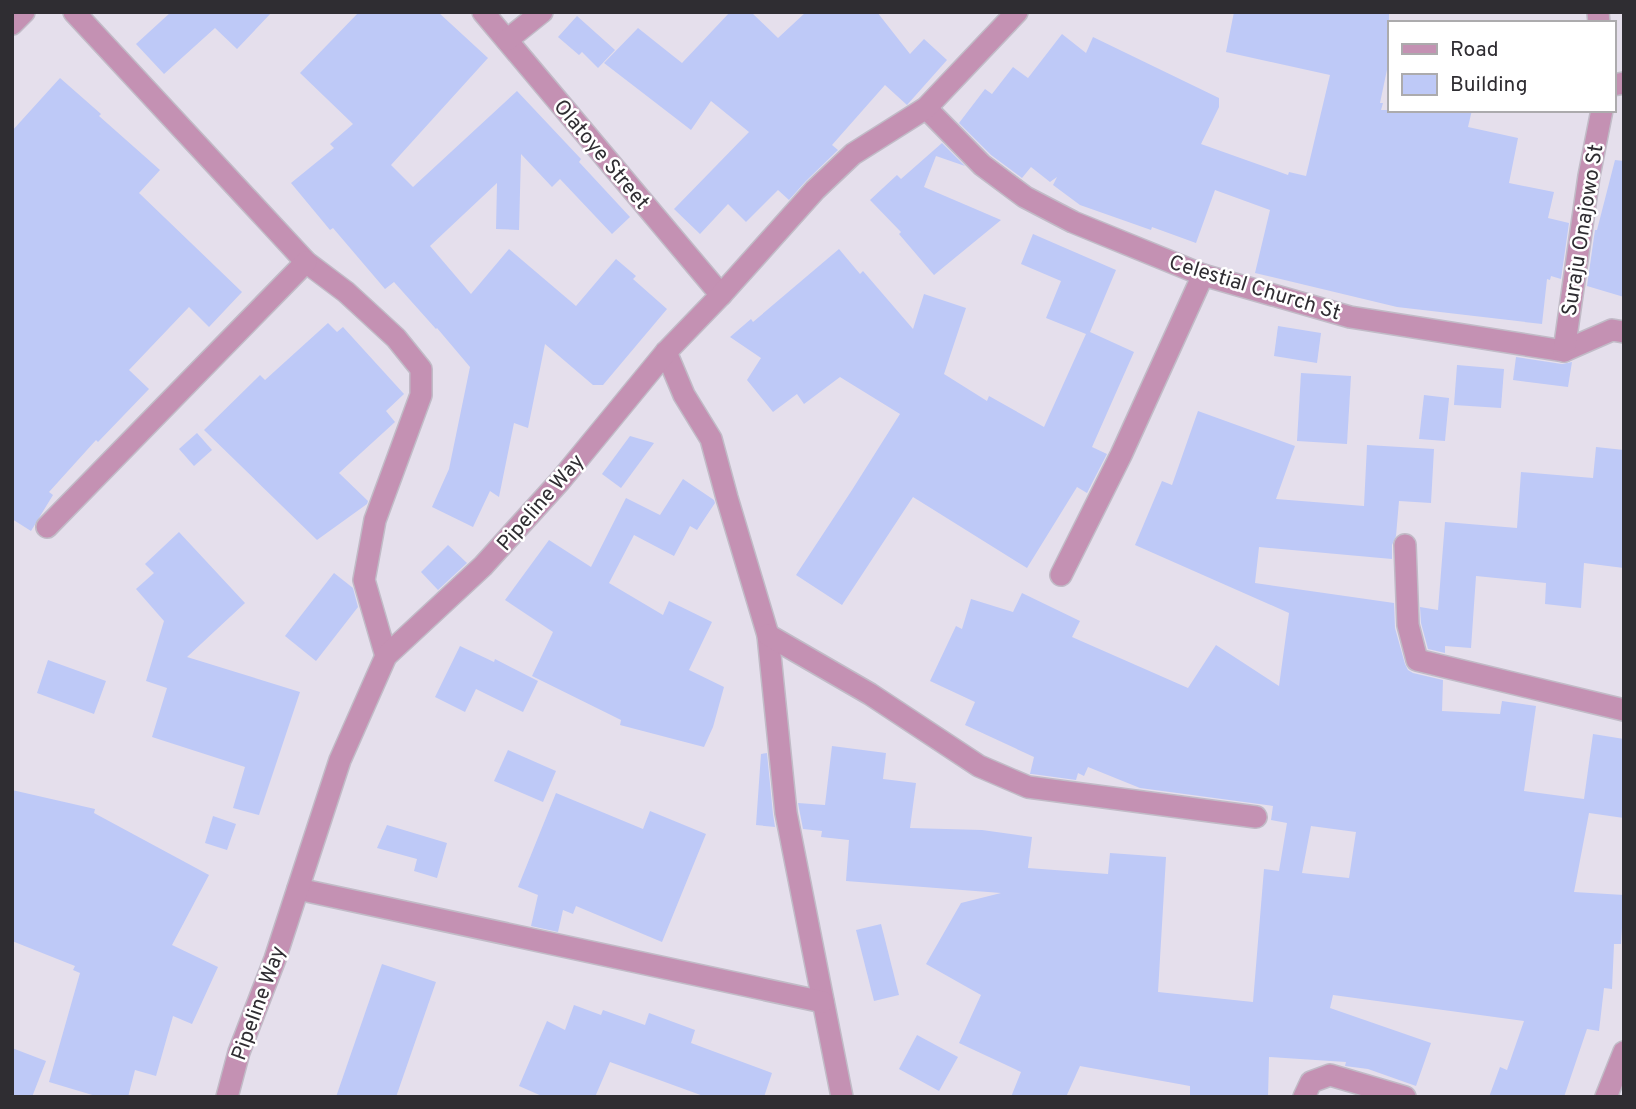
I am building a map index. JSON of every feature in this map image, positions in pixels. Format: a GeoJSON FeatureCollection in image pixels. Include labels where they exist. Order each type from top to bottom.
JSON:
{"type":"FeatureCollection","features":[{"type":"Feature","properties":{"kind":"street"},"geometry":{"type":"LineString","coordinates":[[12,24],[24,12]]}},
{"type":"Feature","properties":{"kind":"street"},"geometry":{"type":"LineString","coordinates":[[74,12],[306,262],[346,292],[396,338],[421,369],[421,395],[375,520],[364,580],[386,656]]}},
{"type":"Feature","properties":{"kind":"street","name":"Olatoye Street"},"geometry":{"type":"LineString","coordinates":[[483,12],[721,295]]}},
{"type":"Feature","properties":{"kind":"street"},"geometry":{"type":"LineString","coordinates":[[507,40],[542,12]]}},
{"type":"Feature","properties":{"kind":"street","name":"Pipeline Way"},"geometry":{"type":"LineString","coordinates":[[227,1097],[239,1052],[275,959],[340,760],[386,656],[492,557],[666,352],[815,190],[853,154],[926,108],[1017,12]]}},
{"type":"Feature","properties":{"kind":"street","name":"Celestial Church St"},"geometry":{"type":"LineString","coordinates":[[926,108],[982,164],[1025,197],[1073,222],[1203,275],[1350,317],[1564,351]]}},
{"type":"Feature","properties":{"kind":"street","name":"Suraju Onajowo St"},"geometry":{"type":"LineString","coordinates":[[1564,351],[1589,176],[1602,112]]}},
{"type":"Feature","properties":{"kind":"street"},"geometry":{"type":"LineString","coordinates":[[47,527],[306,262]]}},
{"type":"Feature","properties":{"kind":"street"},"geometry":{"type":"LineString","coordinates":[[1061,575],[1121,455],[1203,275]]}},
{"type":"Feature","properties":{"kind":"street"},"geometry":{"type":"LineString","coordinates":[[1564,351],[1612,330],[1624,332]]}},
{"type":"Feature","properties":{"kind":"street"},"geometry":{"type":"LineString","coordinates":[[666,352],[684,395],[711,439],[768,635],[786,813],[842,1097]]}},
{"type":"Feature","properties":{"kind":"street"},"geometry":{"type":"LineString","coordinates":[[1405,545],[1408,625],[1418,660],[1624,710]]}},
{"type":"Feature","properties":{"kind":"street"},"geometry":{"type":"LineString","coordinates":[[768,635],[870,694],[979,766],[1028,787],[1255,817]]}},
{"type":"Feature","properties":{"kind":"street"},"geometry":{"type":"LineString","coordinates":[[298,889],[823,1002]]}},
{"type":"Feature","properties":{"kind":"street"},"geometry":{"type":"LineString","coordinates":[[1606,1097],[1624,1052]]}},
{"type":"Feature","properties":{"kind":"street"},"geometry":{"type":"LineString","coordinates":[[1304,1097],[1311,1082],[1330,1075],[1405,1097]]}},
{"type":"Feature","properties":{"kind":"building"},"geometry":{"type":"Polygon","coordinates":[[[171,12],[272,12],[237,49],[215,28],[164,74],[136,44],[171,12]]]}},
{"type":"Feature","properties":{"kind":"building"},"geometry":{"type":"Polygon","coordinates":[[[359,12],[438,12],[488,58],[391,165],[413,187],[517,91],[581,159],[579,162],[630,217],[612,234],[560,179],[552,187],[521,154],[519,230],[496,229],[497,183],[430,246],[471,294],[509,249],[576,306],[616,259],[636,276],[633,279],[667,309],[603,385],[593,385],[545,344],[528,428],[514,423],[499,497],[490,491],[473,527],[432,507],[449,469],[470,367],[394,282],[385,289],[291,183],[334,148],[330,144],[353,124],[300,73],[359,12]]]}},
{"type":"Feature","properties":{"kind":"building"},"geometry":{"type":"Polygon","coordinates":[[[730,12],[751,12],[778,38],[806,12],[877,12],[910,54],[924,39],[947,60],[907,105],[885,85],[832,145],[838,150],[789,200],[778,190],[746,222],[728,204],[700,234],[674,209],[749,132],[711,101],[691,130],[604,63],[638,28],[682,63],[730,12]]]}},
{"type":"Feature","properties":{"kind":"building"},"geometry":{"type":"Polygon","coordinates":[[[1234,12],[1389,12],[1388,65],[1381,110],[1472,112],[1468,127],[1518,138],[1509,183],[1554,192],[1548,218],[1569,223],[1561,279],[1551,276],[1550,280],[1547,279],[1542,324],[1397,307],[1255,273],[1270,210],[1215,190],[1196,243],[1080,205],[1053,185],[1057,177],[1050,182],[1031,167],[1022,178],[991,155],[959,123],[985,89],[992,94],[1013,67],[1028,78],[1062,34],[1086,53],[1093,37],[1219,98],[1219,107],[1201,144],[1288,175],[1289,172],[1306,176],[1330,75],[1226,52],[1234,12]]]}},
{"type":"Feature","properties":{"kind":"building"},"geometry":{"type":"Polygon","coordinates":[[[577,16],[615,50],[598,68],[582,52],[579,55],[558,37],[577,16]]]}},
{"type":"Feature","properties":{"kind":"building"},"geometry":{"type":"Polygon","coordinates":[[[60,78],[160,170],[139,193],[242,292],[209,327],[189,307],[129,370],[149,389],[98,442],[96,440],[49,492],[53,495],[31,531],[12,519],[12,131],[60,78]]]}},
{"type":"Feature","properties":{"kind":"building"},"geometry":{"type":"Polygon","coordinates":[[[942,143],[965,166],[936,156],[924,187],[1001,220],[934,275],[899,234],[901,232],[870,200],[897,175],[901,179],[942,143]]]}},
{"type":"Feature","properties":{"kind":"building"},"geometry":{"type":"Polygon","coordinates":[[[1615,160],[1624,161],[1624,297],[1587,286],[1595,230],[1615,160]]]}},
{"type":"Feature","properties":{"kind":"building"},"geometry":{"type":"Polygon","coordinates":[[[1033,234],[1116,270],[1090,332],[1134,352],[1092,447],[1107,454],[1087,493],[1077,487],[1027,568],[913,497],[842,605],[796,575],[900,414],[840,377],[804,404],[797,394],[773,412],[747,380],[761,358],[730,337],[751,319],[753,322],[839,249],[860,274],[863,271],[913,329],[924,294],[966,308],[944,374],[987,401],[989,396],[1044,427],[1086,334],[1046,318],[1061,281],[1021,264],[1033,234]]]}},
{"type":"Feature","properties":{"kind":"building"},"geometry":{"type":"Polygon","coordinates":[[[328,323],[337,332],[343,327],[404,394],[386,411],[395,422],[339,473],[368,501],[367,504],[317,540],[204,430],[260,375],[265,380],[328,323]]]}},
{"type":"Feature","properties":{"kind":"building"},"geometry":{"type":"Polygon","coordinates":[[[1278,326],[1321,333],[1317,363],[1274,356],[1278,326]]]}},
{"type":"Feature","properties":{"kind":"building"},"geometry":{"type":"Polygon","coordinates":[[[1516,357],[1562,364],[1572,362],[1568,387],[1513,380],[1516,357]]]}},
{"type":"Feature","properties":{"kind":"building"},"geometry":{"type":"Polygon","coordinates":[[[1457,365],[1504,369],[1501,408],[1454,405],[1457,365]]]}},
{"type":"Feature","properties":{"kind":"building"},"geometry":{"type":"Polygon","coordinates":[[[1301,373],[1351,376],[1347,444],[1297,441],[1301,373]]]}},
{"type":"Feature","properties":{"kind":"building"},"geometry":{"type":"Polygon","coordinates":[[[1424,395],[1449,398],[1445,441],[1419,439],[1424,395]]]}},
{"type":"Feature","properties":{"kind":"building"},"geometry":{"type":"Polygon","coordinates":[[[1198,411],[1295,446],[1276,499],[1364,506],[1367,445],[1434,449],[1431,503],[1399,501],[1392,559],[1259,547],[1255,583],[1394,603],[1395,628],[1405,664],[1413,673],[1443,680],[1442,711],[1500,714],[1502,701],[1536,706],[1524,791],[1584,799],[1593,734],[1624,739],[1624,818],[1589,813],[1574,892],[1624,895],[1621,944],[1614,944],[1612,989],[1604,988],[1599,1031],[1587,1029],[1564,1097],[1489,1097],[1500,1067],[1507,1070],[1524,1021],[1333,995],[1330,1008],[1431,1043],[1416,1086],[1368,1069],[1345,1066],[1346,1062],[1269,1057],[1268,1097],[1190,1097],[1190,1086],[1080,1066],[1066,1097],[1011,1097],[1021,1072],[959,1043],[981,995],[926,964],[961,903],[1001,893],[846,881],[849,840],[821,837],[822,831],[803,829],[798,803],[825,805],[832,746],[886,753],[883,779],[916,783],[910,828],[982,830],[1032,837],[1028,868],[1108,874],[1110,853],[1166,857],[1158,992],[1253,1002],[1264,869],[1279,871],[1287,823],[1271,820],[1273,806],[1140,788],[1088,767],[1084,776],[1078,773],[1076,780],[1030,774],[1034,757],[965,725],[975,702],[930,681],[956,626],[962,629],[971,599],[1013,612],[1022,593],[1080,621],[1072,637],[1188,688],[1216,645],[1279,686],[1289,613],[1135,545],[1162,481],[1172,485],[1198,411]],[[1311,826],[1302,873],[1349,878],[1356,832],[1311,826]]]}},
{"type":"Feature","properties":{"kind":"building"},"geometry":{"type":"Polygon","coordinates":[[[197,433],[212,450],[194,466],[179,449],[197,433]]]}},
{"type":"Feature","properties":{"kind":"building"},"geometry":{"type":"Polygon","coordinates":[[[630,436],[654,443],[621,488],[602,474],[630,436]]]}},
{"type":"Feature","properties":{"kind":"building"},"geometry":{"type":"Polygon","coordinates":[[[1596,447],[1624,450],[1624,568],[1584,563],[1581,608],[1545,604],[1546,583],[1476,576],[1471,648],[1445,646],[1445,653],[1428,649],[1420,607],[1438,610],[1445,522],[1517,528],[1521,472],[1593,478],[1596,447]]]}},
{"type":"Feature","properties":{"kind":"building"},"geometry":{"type":"Polygon","coordinates":[[[683,479],[715,503],[697,530],[690,526],[674,556],[634,535],[609,583],[663,615],[669,601],[712,622],[689,670],[724,687],[713,727],[704,747],[620,725],[621,720],[532,676],[553,632],[505,600],[549,540],[591,567],[626,498],[660,515],[683,479]]]}},
{"type":"Feature","properties":{"kind":"building"},"geometry":{"type":"Polygon","coordinates":[[[179,532],[245,603],[187,657],[300,692],[259,815],[233,808],[245,767],[152,737],[167,688],[146,681],[164,621],[136,589],[154,573],[145,564],[179,532]]]}},
{"type":"Feature","properties":{"kind":"building"},"geometry":{"type":"Polygon","coordinates":[[[448,545],[467,563],[438,590],[421,572],[448,545]]]}},
{"type":"Feature","properties":{"kind":"building"},"geometry":{"type":"Polygon","coordinates":[[[334,573],[353,588],[358,607],[316,661],[285,636],[334,573]]]}},
{"type":"Feature","properties":{"kind":"building"},"geometry":{"type":"Polygon","coordinates":[[[460,646],[494,662],[495,659],[538,681],[523,712],[476,689],[465,712],[435,697],[460,646]]]}},
{"type":"Feature","properties":{"kind":"building"},"geometry":{"type":"Polygon","coordinates":[[[48,660],[106,681],[94,714],[37,693],[48,660]]]}},
{"type":"Feature","properties":{"kind":"building"},"geometry":{"type":"Polygon","coordinates":[[[508,750],[556,771],[543,802],[494,781],[508,750]]]}},
{"type":"Feature","properties":{"kind":"building"},"geometry":{"type":"Polygon","coordinates":[[[767,753],[775,827],[756,825],[761,754],[767,753]]]}},
{"type":"Feature","properties":{"kind":"building"},"geometry":{"type":"Polygon","coordinates":[[[12,790],[95,809],[94,813],[209,875],[172,945],[218,967],[192,1024],[173,1016],[156,1076],[135,1070],[128,1097],[99,1097],[49,1082],[80,973],[73,970],[75,966],[12,941],[12,790]]]}},
{"type":"Feature","properties":{"kind":"building"},"geometry":{"type":"Polygon","coordinates":[[[556,793],[643,829],[650,811],[706,834],[662,942],[576,906],[573,914],[563,910],[558,932],[531,926],[538,895],[518,887],[556,793]]]}},
{"type":"Feature","properties":{"kind":"building"},"geometry":{"type":"Polygon","coordinates":[[[213,816],[236,824],[227,850],[205,843],[213,816]]]}},
{"type":"Feature","properties":{"kind":"building"},"geometry":{"type":"Polygon","coordinates":[[[387,825],[447,843],[437,878],[414,871],[417,859],[377,848],[387,825]]]}},
{"type":"Feature","properties":{"kind":"building"},"geometry":{"type":"Polygon","coordinates":[[[881,924],[899,995],[874,1001],[856,930],[881,924]]]}},
{"type":"Feature","properties":{"kind":"building"},"geometry":{"type":"Polygon","coordinates":[[[382,964],[436,982],[396,1097],[336,1097],[382,964]]]}},
{"type":"Feature","properties":{"kind":"building"},"geometry":{"type":"Polygon","coordinates":[[[574,1005],[601,1015],[603,1010],[645,1025],[649,1013],[695,1030],[691,1043],[772,1073],[764,1097],[706,1097],[610,1062],[595,1097],[544,1097],[519,1086],[547,1021],[565,1030],[574,1005]]]}},
{"type":"Feature","properties":{"kind":"building"},"geometry":{"type":"Polygon","coordinates":[[[917,1035],[958,1057],[939,1091],[899,1069],[917,1035]]]}},
{"type":"Feature","properties":{"kind":"building"},"geometry":{"type":"Polygon","coordinates":[[[12,1048],[46,1061],[32,1097],[12,1097],[12,1048]]]}}]}
